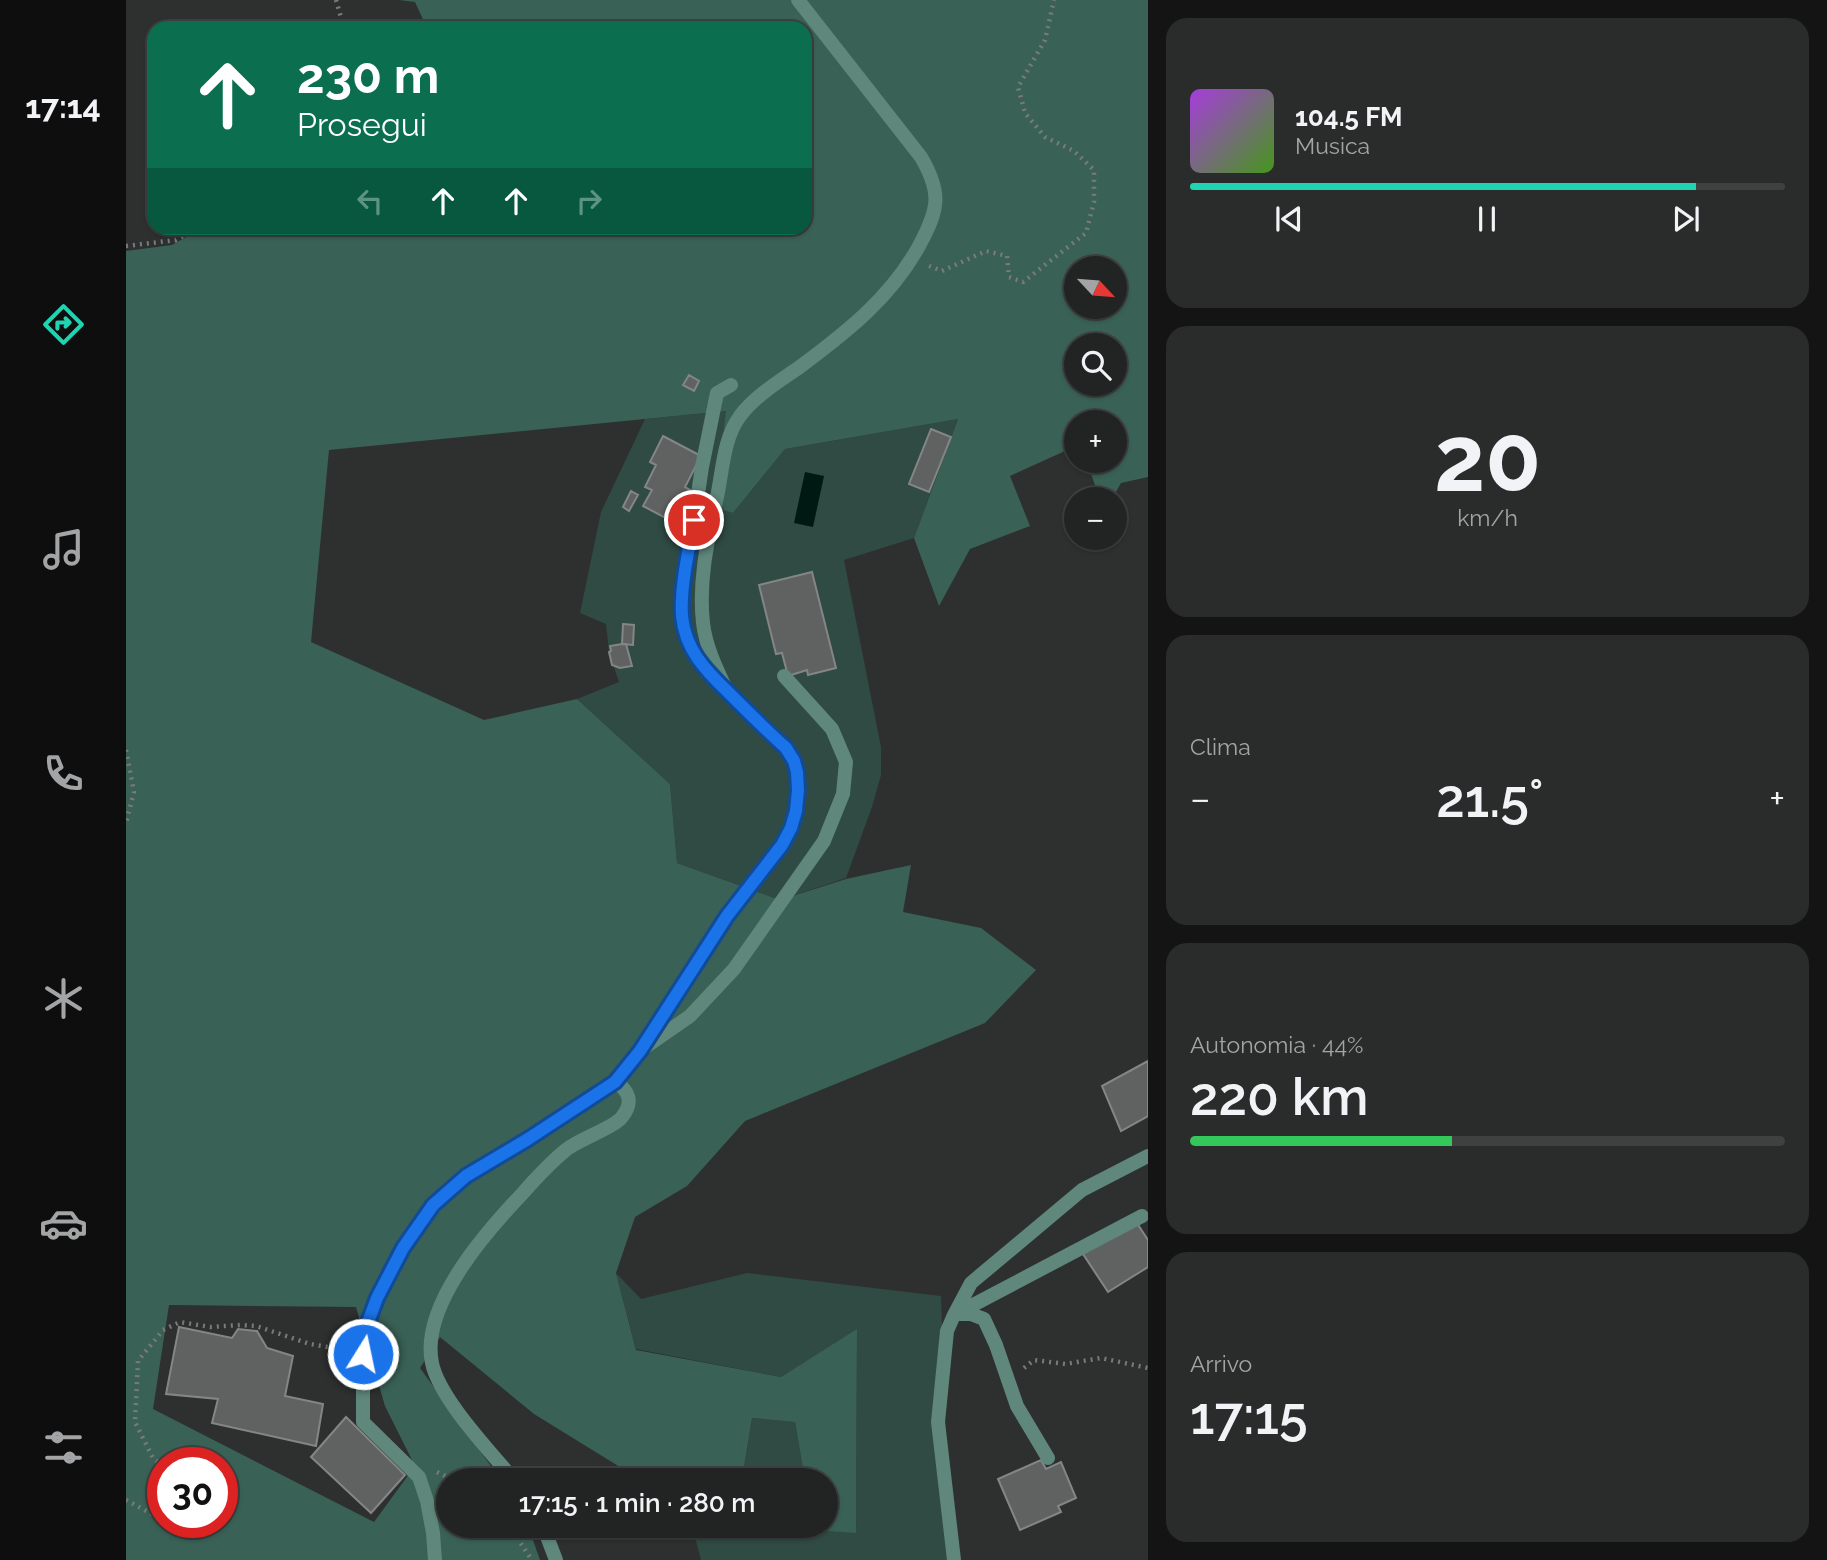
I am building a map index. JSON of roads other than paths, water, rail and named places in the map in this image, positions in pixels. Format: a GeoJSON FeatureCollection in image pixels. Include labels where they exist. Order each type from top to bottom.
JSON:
{"type":"FeatureCollection","features":[{"type":"Feature","properties":{"kind":"street"},"geometry":{"type":"LineString","coordinates":[[728,692],[708,648],[701,598],[705,557],[728,438],[738,419],[762,394],[817,354],[881,300],[911,260],[935,212],[936,194],[932,175],[921,157],[799,0]]}},
{"type":"Feature","properties":{"kind":"street"},"geometry":{"type":"LineString","coordinates":[[435,1560],[427,1501],[419,1477],[363,1422],[363,1354],[367,1325],[377,1298],[403,1248],[433,1205],[466,1176],[615,1082],[640,1051],[727,916],[782,845],[796,811],[798,790],[794,761],[786,748],[706,672],[693,654],[682,618],[682,600],[702,467],[717,393],[731,386]]}},
{"type":"Feature","properties":{"kind":"street"},"geometry":{"type":"LineString","coordinates":[[640,1051],[690,1016],[734,969],[824,841],[843,794],[846,762],[832,729],[783,676]]}},
{"type":"Feature","properties":{"kind":"street"},"geometry":{"type":"LineString","coordinates":[[504,1468],[463,1419],[435,1376],[430,1342],[435,1323],[452,1282],[480,1239],[568,1148],[620,1120],[628,1108],[628,1097],[625,1088],[615,1082]]}},
{"type":"Feature","properties":{"kind":"street"},"geometry":{"type":"LineString","coordinates":[[954,1560],[938,1422],[947,1331],[954,1315],[971,1283],[1082,1190],[1148,1156]]}},
{"type":"Feature","properties":{"kind":"street"},"geometry":{"type":"LineString","coordinates":[[954,1315],[1142,1216]]}},
{"type":"Feature","properties":{"kind":"street"},"geometry":{"type":"LineString","coordinates":[[954,1315],[971,1314],[984,1319],[1017,1406],[1048,1458]]}},
{"type":"Feature","properties":{"kind":"street"},"geometry":{"type":"LineString","coordinates":[[548,1538],[556,1560]]}}]}
